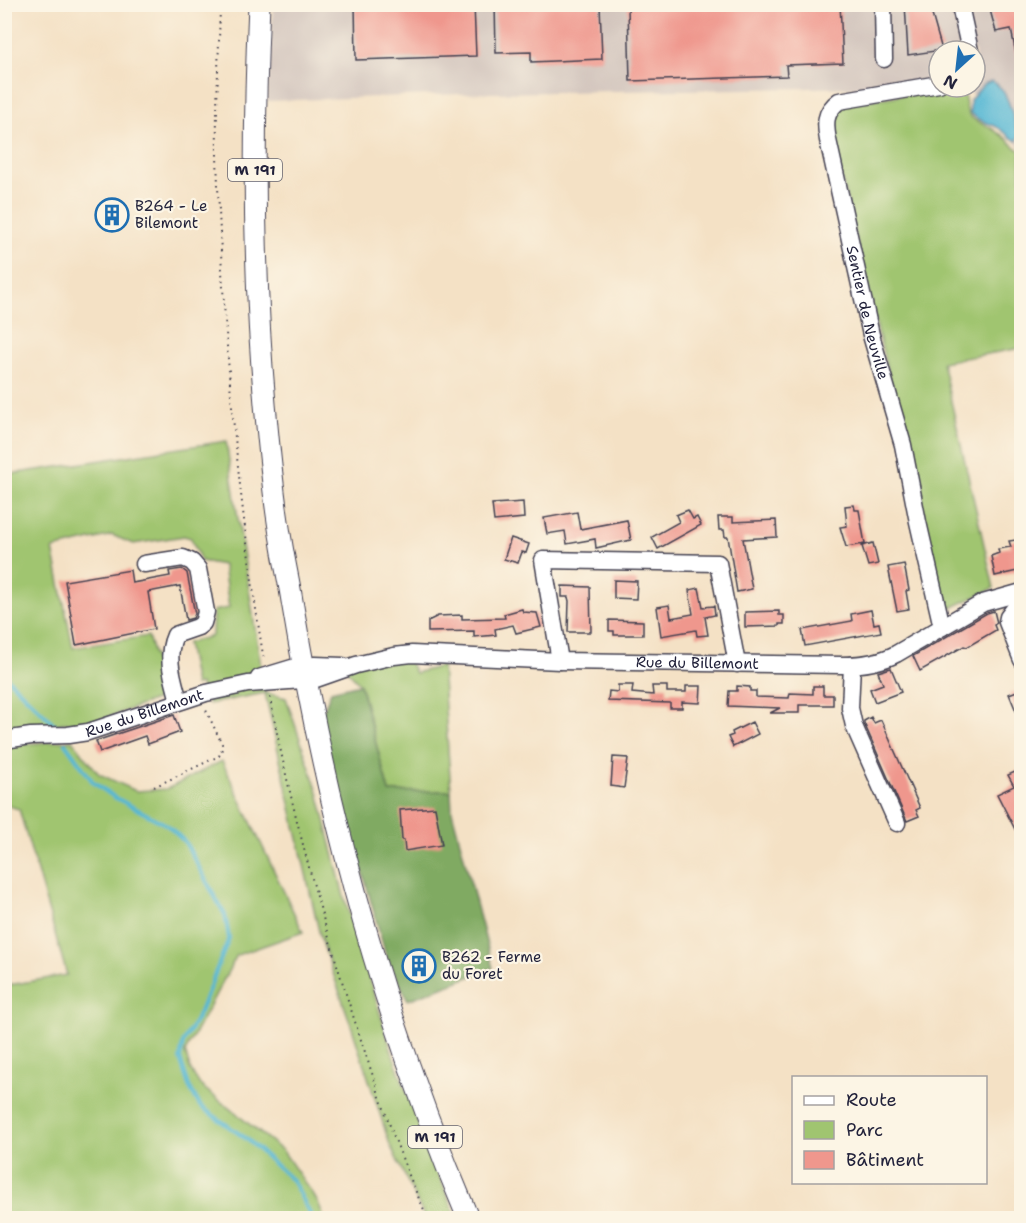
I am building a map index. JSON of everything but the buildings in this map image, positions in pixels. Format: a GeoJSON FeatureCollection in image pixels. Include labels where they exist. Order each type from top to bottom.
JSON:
{"type":"FeatureCollection","features":[{"type":"Feature","properties":{"kind":"main road","name":"M 191"},"geometry":{"type":"LineString","coordinates":[[259,4],[255,123],[256,254],[265,403],[280,539],[299,674],[358,908],[397,1032],[437,1142],[468,1218]]}},
{"type":"Feature","properties":{"kind":"street"},"geometry":{"type":"LineString","coordinates":[[883,4],[884,59]]}},
{"type":"Feature","properties":{"kind":"street"},"geometry":{"type":"LineString","coordinates":[[961,10],[967,39]]}},
{"type":"Feature","properties":{"kind":"street","name":"Sentier de Neuville"},"geometry":{"type":"LineString","coordinates":[[927,86],[839,101],[830,108],[825,122],[871,336],[905,452],[942,627]]}},
{"type":"Feature","properties":{"kind":"street"},"geometry":{"type":"LineString","coordinates":[[144,564],[183,558],[192,562],[198,569],[206,612],[203,623],[176,635],[170,646],[170,665],[178,701]]}},
{"type":"Feature","properties":{"kind":"street"},"geometry":{"type":"LineString","coordinates":[[560,662],[543,560],[718,563],[737,664]]}},
{"type":"Feature","properties":{"kind":"street","name":"Rue du Billemont"},"geometry":{"type":"LineString","coordinates":[[4,740],[88,732],[199,694],[299,674],[324,677],[356,665],[412,654],[560,662],[852,665],[887,659],[990,600],[1022,592]]}},
{"type":"Feature","properties":{"kind":"street"},"geometry":{"type":"LineString","coordinates":[[1014,609],[1007,622],[1022,660]]}},
{"type":"Feature","properties":{"kind":"street"},"geometry":{"type":"LineString","coordinates":[[852,665],[850,708],[854,726],[897,823]]}},
{"type":"Feature","properties":{"kind":"path"},"geometry":{"type":"LineString","coordinates":[[154,787],[219,756],[222,744],[199,694]]}},
{"type":"Feature","properties":{"kind":"shaded area"},"geometry":{"type":"Polygon","coordinates":[[[273,5],[1021,5],[1021,148],[976,99],[987,99],[987,39],[927,39],[927,86],[488,93],[267,101],[273,5]]]}},
{"type":"Feature","properties":{"kind":"green space"},"geometry":{"type":"Polygon","coordinates":[[[927,91],[927,99],[965,99],[969,115],[1003,136],[1021,152],[1021,348],[942,362],[994,588],[944,611],[831,133],[833,114],[843,104],[927,91]]]}},
{"type":"Feature","properties":{"kind":"green space"},"geometry":{"type":"Polygon","coordinates":[[[226,441],[265,693],[209,704],[200,684],[195,685],[187,643],[212,636],[213,611],[229,608],[223,565],[201,561],[191,538],[184,536],[133,544],[112,535],[53,549],[73,648],[148,636],[166,696],[90,724],[61,723],[51,730],[5,730],[5,475],[226,441]]]}},
{"type":"Feature","properties":{"kind":"green space"},"geometry":{"type":"Polygon","coordinates":[[[402,647],[415,673],[442,666],[451,791],[389,792],[360,684],[335,657],[402,647]]]}},
{"type":"Feature","properties":{"kind":"green space"},"geometry":{"type":"Polygon","coordinates":[[[360,684],[389,792],[451,791],[452,811],[493,968],[408,1000],[387,959],[320,720],[331,691],[360,684]]]}},
{"type":"Feature","properties":{"kind":"green space"},"geometry":{"type":"Polygon","coordinates":[[[265,693],[286,698],[318,792],[344,897],[393,1055],[429,1153],[457,1218],[425,1218],[390,1145],[320,936],[265,693]]]}},
{"type":"Feature","properties":{"kind":"green space"},"geometry":{"type":"Polygon","coordinates":[[[72,740],[99,774],[136,791],[167,789],[222,761],[303,932],[237,955],[185,1052],[191,1071],[200,1085],[283,1151],[318,1202],[324,1218],[5,1218],[4,986],[67,975],[19,809],[5,805],[5,746],[72,740]]]}},
{"type":"Feature","properties":{"kind":"water"},"geometry":{"type":"Polygon","coordinates":[[[991,81],[997,85],[1006,97],[1019,136],[1017,141],[970,113],[971,99],[987,99],[987,83],[991,81]]]}},
{"type":"Feature","properties":{"kind":"waterway"},"geometry":{"type":"LineString","coordinates":[[4,675],[55,725]]}},
{"type":"Feature","properties":{"kind":"waterway"},"geometry":{"type":"LineString","coordinates":[[65,743],[93,782],[114,797],[167,825],[185,842],[225,915],[229,938],[200,1012],[183,1043],[180,1059],[189,1086],[200,1106],[248,1140],[293,1181],[312,1218]]}},
{"type":"Feature","properties":{"kind":"place","name":"B264 - Le Bilemont"},"geometry":{"type":"Point","coordinates":[112,215]}},
{"type":"Feature","properties":{"kind":"place","name":"B262 - Ferme du Foret"},"geometry":{"type":"Point","coordinates":[419,966]}}]}
